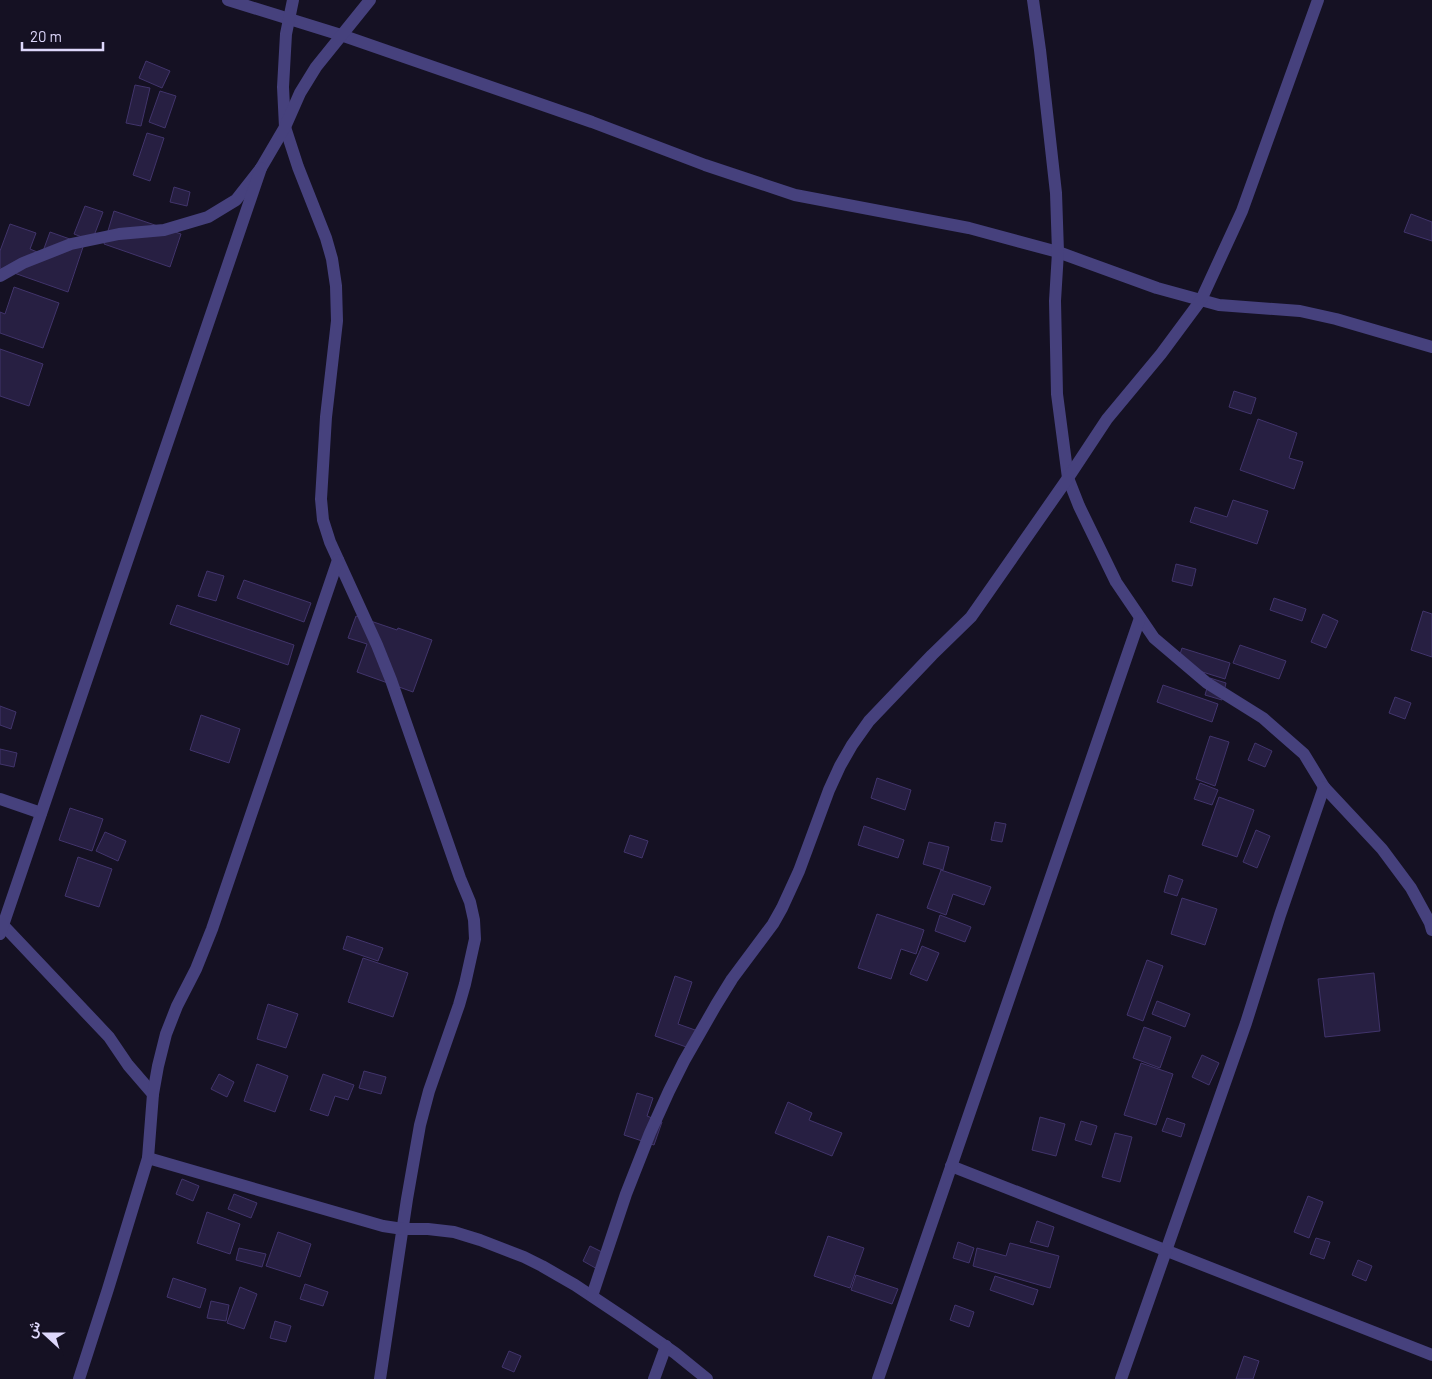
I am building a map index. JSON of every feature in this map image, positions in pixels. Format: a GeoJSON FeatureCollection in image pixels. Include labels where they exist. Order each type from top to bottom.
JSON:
{"type":"FeatureCollection","features":[{"type":"Feature","properties":{"kind":"street"},"geometry":{"type":"LineString","coordinates":[[228,0],[341,36],[592,122],[705,165],[795,195],[969,228],[1058,252],[1157,288],[1219,305],[1300,311],[1336,319],[1432,347]]}},
{"type":"Feature","properties":{"kind":"street"},"geometry":{"type":"LineString","coordinates":[[293,0],[286,34],[283,87],[285,127],[298,167],[326,238],[332,259],[336,286],[337,321],[326,418],[321,499],[323,520],[330,542],[391,680],[456,868],[470,902],[474,920],[475,939],[465,984],[444,1053],[429,1091],[420,1125],[380,1379]]}},
{"type":"Feature","properties":{"kind":"street"},"geometry":{"type":"LineString","coordinates":[[0,276],[23,263],[71,244],[119,234],[164,230],[208,217],[236,200],[261,168],[285,127],[300,93],[316,67],[370,0]]}},
{"type":"Feature","properties":{"kind":"street"},"geometry":{"type":"LineString","coordinates":[[1032,0],[1040,50],[1056,193],[1058,252],[1055,301],[1057,394],[1068,478],[1079,506],[1116,582],[1154,638],[1207,683],[1263,718],[1304,754],[1324,787],[1382,849],[1411,888],[1432,930]]}},
{"type":"Feature","properties":{"kind":"street"},"geometry":{"type":"LineString","coordinates":[[592,1296],[626,1194],[669,1091],[684,1061],[732,979],[773,924],[782,908],[799,871],[829,790],[844,759],[870,721],[932,655],[971,617],[1107,419],[1161,354],[1201,300],[1242,212],[1318,0]]}},
{"type":"Feature","properties":{"kind":"street"},"geometry":{"type":"LineString","coordinates":[[153,1094],[128,1065],[109,1037],[1,930],[261,168]]}},
{"type":"Feature","properties":{"kind":"street"},"geometry":{"type":"LineString","coordinates":[[79,1379],[148,1158],[153,1094],[166,1034],[212,930],[338,560]]}},
{"type":"Feature","properties":{"kind":"street"},"geometry":{"type":"LineString","coordinates":[[878,1379],[1140,618]]}},
{"type":"Feature","properties":{"kind":"street"},"geometry":{"type":"LineString","coordinates":[[1121,1379],[1246,1024],[1280,915],[1324,787]]}},
{"type":"Feature","properties":{"kind":"street"},"geometry":{"type":"LineString","coordinates":[[0,799],[41,813]]}},
{"type":"Feature","properties":{"kind":"street"},"geometry":{"type":"LineString","coordinates":[[148,1158],[383,1226],[454,1232],[524,1257],[592,1296],[666,1346],[707,1379]]}},
{"type":"Feature","properties":{"kind":"street"},"geometry":{"type":"LineString","coordinates":[[951,1166],[1432,1355]]}},
{"type":"Feature","properties":{"kind":"street"},"geometry":{"type":"LineString","coordinates":[[654,1379],[666,1346]]}},
{"type":"Feature","properties":{"kind":"building"},"geometry":{"type":"Polygon","coordinates":[[[146,61],[170,71],[162,88],[139,78],[146,61]]]}},
{"type":"Feature","properties":{"kind":"building"},"geometry":{"type":"Polygon","coordinates":[[[135,85],[150,88],[141,126],[126,123],[135,85]]]}},
{"type":"Feature","properties":{"kind":"building"},"geometry":{"type":"Polygon","coordinates":[[[160,91],[176,96],[165,128],[149,122],[160,91]]]}},
{"type":"Feature","properties":{"kind":"building"},"geometry":{"type":"Polygon","coordinates":[[[147,133],[164,138],[150,181],[133,175],[147,133]]]}},
{"type":"Feature","properties":{"kind":"building"},"geometry":{"type":"Polygon","coordinates":[[[174,187],[190,192],[187,206],[170,202],[174,187]]]}},
{"type":"Feature","properties":{"kind":"building"},"geometry":{"type":"Polygon","coordinates":[[[85,206],[103,212],[92,241],[74,234],[85,206]]]}},
{"type":"Feature","properties":{"kind":"building"},"geometry":{"type":"Polygon","coordinates":[[[114,211],[181,234],[170,267],[104,244],[114,211]]]}},
{"type":"Feature","properties":{"kind":"building"},"geometry":{"type":"Polygon","coordinates":[[[1411,214],[1432,222],[1432,241],[1404,232],[1411,214]]]}},
{"type":"Feature","properties":{"kind":"building"},"geometry":{"type":"Polygon","coordinates":[[[10,224],[36,233],[30,249],[42,254],[50,232],[84,244],[68,292],[0,268],[0,251],[10,224]]]}},
{"type":"Feature","properties":{"kind":"building"},"geometry":{"type":"Polygon","coordinates":[[[14,287],[59,303],[43,348],[0,333],[0,312],[5,314],[14,287]]]}},
{"type":"Feature","properties":{"kind":"building"},"geometry":{"type":"Polygon","coordinates":[[[0,349],[43,364],[29,406],[0,396],[0,349]]]}},
{"type":"Feature","properties":{"kind":"building"},"geometry":{"type":"Polygon","coordinates":[[[1234,391],[1256,398],[1251,414],[1229,407],[1234,391]]]}},
{"type":"Feature","properties":{"kind":"building"},"geometry":{"type":"Polygon","coordinates":[[[1258,419],[1297,433],[1289,458],[1303,462],[1294,489],[1240,470],[1258,419]]]}},
{"type":"Feature","properties":{"kind":"building"},"geometry":{"type":"Polygon","coordinates":[[[1233,500],[1268,511],[1257,544],[1190,522],[1195,507],[1227,517],[1233,500]]]}},
{"type":"Feature","properties":{"kind":"building"},"geometry":{"type":"Polygon","coordinates":[[[1176,564],[1196,569],[1192,586],[1172,581],[1176,564]]]}},
{"type":"Feature","properties":{"kind":"building"},"geometry":{"type":"Polygon","coordinates":[[[207,571],[224,576],[216,601],[198,596],[207,571]]]}},
{"type":"Feature","properties":{"kind":"building"},"geometry":{"type":"Polygon","coordinates":[[[244,580],[311,603],[304,622],[237,598],[244,580]]]}},
{"type":"Feature","properties":{"kind":"building"},"geometry":{"type":"Polygon","coordinates":[[[1274,598],[1306,609],[1302,621],[1270,610],[1274,598]]]}},
{"type":"Feature","properties":{"kind":"building"},"geometry":{"type":"Polygon","coordinates":[[[177,605],[294,645],[288,665],[170,624],[177,605]]]}},
{"type":"Feature","properties":{"kind":"building"},"geometry":{"type":"Polygon","coordinates":[[[1423,611],[1432,614],[1432,657],[1411,650],[1423,611]]]}},
{"type":"Feature","properties":{"kind":"building"},"geometry":{"type":"Polygon","coordinates":[[[1323,614],[1338,621],[1326,648],[1311,642],[1323,614]]]}},
{"type":"Feature","properties":{"kind":"building"},"geometry":{"type":"Polygon","coordinates":[[[356,616],[432,640],[413,692],[357,672],[367,644],[348,638],[356,616]]]}},
{"type":"Feature","properties":{"kind":"building"},"geometry":{"type":"Polygon","coordinates":[[[1240,645],[1286,661],[1279,679],[1233,663],[1240,645]]]}},
{"type":"Feature","properties":{"kind":"building"},"geometry":{"type":"Polygon","coordinates":[[[1182,648],[1230,663],[1225,679],[1177,664],[1182,648]]]}},
{"type":"Feature","properties":{"kind":"building"},"geometry":{"type":"Polygon","coordinates":[[[1210,678],[1226,683],[1222,700],[1205,695],[1210,678]]]}},
{"type":"Feature","properties":{"kind":"building"},"geometry":{"type":"Polygon","coordinates":[[[1163,685],[1218,704],[1212,722],[1157,702],[1163,685]]]}},
{"type":"Feature","properties":{"kind":"building"},"geometry":{"type":"Polygon","coordinates":[[[1395,697],[1411,703],[1405,719],[1389,713],[1395,697]]]}},
{"type":"Feature","properties":{"kind":"building"},"geometry":{"type":"Polygon","coordinates":[[[0,706],[16,712],[11,729],[0,725],[0,706]]]}},
{"type":"Feature","properties":{"kind":"building"},"geometry":{"type":"Polygon","coordinates":[[[201,715],[240,729],[229,763],[190,750],[201,715]]]}},
{"type":"Feature","properties":{"kind":"building"},"geometry":{"type":"Polygon","coordinates":[[[1210,736],[1229,742],[1215,786],[1196,779],[1210,736]]]}},
{"type":"Feature","properties":{"kind":"building"},"geometry":{"type":"Polygon","coordinates":[[[1255,743],[1272,751],[1265,767],[1248,760],[1255,743]]]}},
{"type":"Feature","properties":{"kind":"building"},"geometry":{"type":"Polygon","coordinates":[[[0,749],[17,753],[14,767],[0,764],[0,749]]]}},
{"type":"Feature","properties":{"kind":"building"},"geometry":{"type":"Polygon","coordinates":[[[877,778],[911,790],[905,810],[871,798],[877,778]]]}},
{"type":"Feature","properties":{"kind":"building"},"geometry":{"type":"Polygon","coordinates":[[[1200,783],[1218,790],[1212,805],[1194,799],[1200,783]]]}},
{"type":"Feature","properties":{"kind":"building"},"geometry":{"type":"Polygon","coordinates":[[[1219,797],[1254,810],[1237,857],[1202,845],[1219,797]]]}},
{"type":"Feature","properties":{"kind":"building"},"geometry":{"type":"Polygon","coordinates":[[[70,808],[103,819],[92,851],[59,840],[70,808]]]}},
{"type":"Feature","properties":{"kind":"building"},"geometry":{"type":"Polygon","coordinates":[[[995,822],[1006,824],[1002,842],[991,840],[995,822]]]}},
{"type":"Feature","properties":{"kind":"building"},"geometry":{"type":"Polygon","coordinates":[[[864,826],[904,840],[898,858],[858,845],[864,826]]]}},
{"type":"Feature","properties":{"kind":"building"},"geometry":{"type":"Polygon","coordinates":[[[1256,830],[1270,836],[1257,868],[1243,862],[1256,830]]]}},
{"type":"Feature","properties":{"kind":"building"},"geometry":{"type":"Polygon","coordinates":[[[105,832],[126,841],[118,861],[96,851],[105,832]]]}},
{"type":"Feature","properties":{"kind":"building"},"geometry":{"type":"Polygon","coordinates":[[[630,835],[648,841],[642,858],[624,852],[630,835]]]}},
{"type":"Feature","properties":{"kind":"building"},"geometry":{"type":"Polygon","coordinates":[[[929,842],[949,847],[943,870],[923,864],[929,842]]]}},
{"type":"Feature","properties":{"kind":"building"},"geometry":{"type":"Polygon","coordinates":[[[78,857],[112,869],[99,907],[65,896],[78,857]]]}},
{"type":"Feature","properties":{"kind":"building"},"geometry":{"type":"Polygon","coordinates":[[[941,870],[991,887],[984,905],[953,894],[946,915],[927,908],[941,870]]]}},
{"type":"Feature","properties":{"kind":"building"},"geometry":{"type":"Polygon","coordinates":[[[1169,875],[1183,880],[1177,896],[1164,892],[1169,875]]]}},
{"type":"Feature","properties":{"kind":"building"},"geometry":{"type":"Polygon","coordinates":[[[1182,898],[1217,909],[1205,945],[1171,934],[1182,898]]]}},
{"type":"Feature","properties":{"kind":"building"},"geometry":{"type":"Polygon","coordinates":[[[877,914],[924,930],[916,954],[901,949],[891,979],[858,968],[877,914]]]}},
{"type":"Feature","properties":{"kind":"building"},"geometry":{"type":"Polygon","coordinates":[[[940,915],[971,927],[965,942],[935,931],[940,915]]]}},
{"type":"Feature","properties":{"kind":"building"},"geometry":{"type":"Polygon","coordinates":[[[347,936],[383,948],[378,961],[343,949],[347,936]]]}},
{"type":"Feature","properties":{"kind":"building"},"geometry":{"type":"Polygon","coordinates":[[[922,946],[939,953],[927,981],[910,974],[922,946]]]}},
{"type":"Feature","properties":{"kind":"building"},"geometry":{"type":"Polygon","coordinates":[[[363,958],[408,973],[393,1017],[348,1002],[363,958]]]}},
{"type":"Feature","properties":{"kind":"building"},"geometry":{"type":"Polygon","coordinates":[[[1147,960],[1163,966],[1143,1021],[1127,1015],[1147,960]]]}},
{"type":"Feature","properties":{"kind":"building"},"geometry":{"type":"Polygon","coordinates":[[[1374,973],[1380,1031],[1325,1037],[1318,979],[1374,973]]]}},
{"type":"Feature","properties":{"kind":"building"},"geometry":{"type":"Polygon","coordinates":[[[675,976],[692,982],[678,1024],[698,1031],[692,1049],[655,1036],[675,976]]]}},
{"type":"Feature","properties":{"kind":"building"},"geometry":{"type":"Polygon","coordinates":[[[1157,1001],[1190,1014],[1185,1027],[1152,1014],[1157,1001]]]}},
{"type":"Feature","properties":{"kind":"building"},"geometry":{"type":"Polygon","coordinates":[[[268,1004],[298,1014],[286,1048],[257,1039],[268,1004]]]}},
{"type":"Feature","properties":{"kind":"building"},"geometry":{"type":"Polygon","coordinates":[[[1144,1027],[1171,1037],[1160,1068],[1133,1058],[1144,1027]]]}},
{"type":"Feature","properties":{"kind":"building"},"geometry":{"type":"Polygon","coordinates":[[[1202,1055],[1219,1063],[1209,1085],[1192,1077],[1202,1055]]]}},
{"type":"Feature","properties":{"kind":"building"},"geometry":{"type":"Polygon","coordinates":[[[1141,1063],[1173,1074],[1156,1125],[1124,1115],[1141,1063]]]}},
{"type":"Feature","properties":{"kind":"building"},"geometry":{"type":"Polygon","coordinates":[[[257,1064],[288,1076],[275,1112],[244,1101],[257,1064]]]}},
{"type":"Feature","properties":{"kind":"building"},"geometry":{"type":"Polygon","coordinates":[[[364,1071],[386,1077],[381,1094],[359,1088],[364,1071]]]}},
{"type":"Feature","properties":{"kind":"building"},"geometry":{"type":"Polygon","coordinates":[[[219,1074],[234,1082],[227,1097],[211,1089],[219,1074]]]}},
{"type":"Feature","properties":{"kind":"building"},"geometry":{"type":"Polygon","coordinates":[[[323,1074],[354,1085],[348,1100],[335,1096],[328,1116],[310,1110],[323,1074]]]}},
{"type":"Feature","properties":{"kind":"building"},"geometry":{"type":"Polygon","coordinates":[[[637,1093],[653,1098],[647,1116],[662,1122],[654,1145],[624,1135],[637,1093]]]}},
{"type":"Feature","properties":{"kind":"building"},"geometry":{"type":"Polygon","coordinates":[[[788,1102],[812,1113],[809,1120],[842,1133],[832,1156],[775,1133],[788,1102]]]}},
{"type":"Feature","properties":{"kind":"building"},"geometry":{"type":"Polygon","coordinates":[[[1040,1117],[1065,1124],[1056,1156],[1032,1150],[1040,1117]]]}},
{"type":"Feature","properties":{"kind":"building"},"geometry":{"type":"Polygon","coordinates":[[[1167,1118],[1185,1124],[1181,1137],[1162,1131],[1167,1118]]]}},
{"type":"Feature","properties":{"kind":"building"},"geometry":{"type":"Polygon","coordinates":[[[1081,1121],[1097,1126],[1091,1145],[1075,1140],[1081,1121]]]}},
{"type":"Feature","properties":{"kind":"building"},"geometry":{"type":"Polygon","coordinates":[[[1115,1133],[1132,1137],[1120,1182],[1102,1177],[1115,1133]]]}},
{"type":"Feature","properties":{"kind":"building"},"geometry":{"type":"Polygon","coordinates":[[[182,1179],[199,1186],[193,1201],[176,1194],[182,1179]]]}},
{"type":"Feature","properties":{"kind":"building"},"geometry":{"type":"Polygon","coordinates":[[[234,1194],[257,1203],[251,1218],[228,1209],[234,1194]]]}},
{"type":"Feature","properties":{"kind":"building"},"geometry":{"type":"Polygon","coordinates":[[[1308,1196],[1323,1202],[1309,1238],[1294,1232],[1308,1196]]]}},
{"type":"Feature","properties":{"kind":"building"},"geometry":{"type":"Polygon","coordinates":[[[207,1212],[240,1224],[230,1254],[197,1243],[207,1212]]]}},
{"type":"Feature","properties":{"kind":"building"},"geometry":{"type":"Polygon","coordinates":[[[1037,1221],[1054,1227],[1048,1247],[1030,1242],[1037,1221]]]}},
{"type":"Feature","properties":{"kind":"building"},"geometry":{"type":"Polygon","coordinates":[[[278,1232],[311,1244],[300,1277],[266,1266],[278,1232]]]}},
{"type":"Feature","properties":{"kind":"building"},"geometry":{"type":"Polygon","coordinates":[[[828,1236],[864,1248],[850,1288],[814,1276],[828,1236]]]}},
{"type":"Feature","properties":{"kind":"building"},"geometry":{"type":"Polygon","coordinates":[[[1316,1238],[1330,1242],[1324,1259],[1310,1254],[1316,1238]]]}},
{"type":"Feature","properties":{"kind":"building"},"geometry":{"type":"Polygon","coordinates":[[[958,1242],[974,1248],[969,1263],[953,1258],[958,1242]]]}},
{"type":"Feature","properties":{"kind":"building"},"geometry":{"type":"Polygon","coordinates":[[[1010,1243],[1059,1256],[1050,1288],[973,1266],[977,1248],[1006,1256],[1010,1243]]]}},
{"type":"Feature","properties":{"kind":"building"},"geometry":{"type":"Polygon","coordinates":[[[590,1246],[606,1254],[599,1270],[583,1261],[590,1246]]]}},
{"type":"Feature","properties":{"kind":"building"},"geometry":{"type":"Polygon","coordinates":[[[239,1248],[266,1254],[262,1267],[236,1260],[239,1248]]]}},
{"type":"Feature","properties":{"kind":"building"},"geometry":{"type":"Polygon","coordinates":[[[1358,1260],[1372,1266],[1366,1281],[1352,1275],[1358,1260]]]}},
{"type":"Feature","properties":{"kind":"building"},"geometry":{"type":"Polygon","coordinates":[[[856,1275],[898,1289],[892,1304],[851,1290],[856,1275]]]}},
{"type":"Feature","properties":{"kind":"building"},"geometry":{"type":"Polygon","coordinates":[[[995,1276],[1038,1290],[1033,1305],[990,1290],[995,1276]]]}},
{"type":"Feature","properties":{"kind":"building"},"geometry":{"type":"Polygon","coordinates":[[[173,1278],[206,1289],[200,1308],[167,1297],[173,1278]]]}},
{"type":"Feature","properties":{"kind":"building"},"geometry":{"type":"Polygon","coordinates":[[[305,1284],[328,1292],[323,1306],[300,1299],[305,1284]]]}},
{"type":"Feature","properties":{"kind":"building"},"geometry":{"type":"Polygon","coordinates":[[[240,1287],[257,1294],[244,1329],[227,1323],[240,1287]]]}},
{"type":"Feature","properties":{"kind":"building"},"geometry":{"type":"Polygon","coordinates":[[[211,1301],[229,1305],[226,1321],[207,1318],[211,1301]]]}},
{"type":"Feature","properties":{"kind":"building"},"geometry":{"type":"Polygon","coordinates":[[[955,1305],[974,1312],[969,1327],[950,1320],[955,1305]]]}},
{"type":"Feature","properties":{"kind":"building"},"geometry":{"type":"Polygon","coordinates":[[[275,1321],[291,1326],[286,1342],[270,1338],[275,1321]]]}},
{"type":"Feature","properties":{"kind":"building"},"geometry":{"type":"Polygon","coordinates":[[[509,1351],[521,1356],[514,1372],[502,1367],[509,1351]]]}},
{"type":"Feature","properties":{"kind":"building"},"geometry":{"type":"Polygon","coordinates":[[[1244,1356],[1259,1361],[1253,1379],[1236,1379],[1244,1356]]]}}]}
